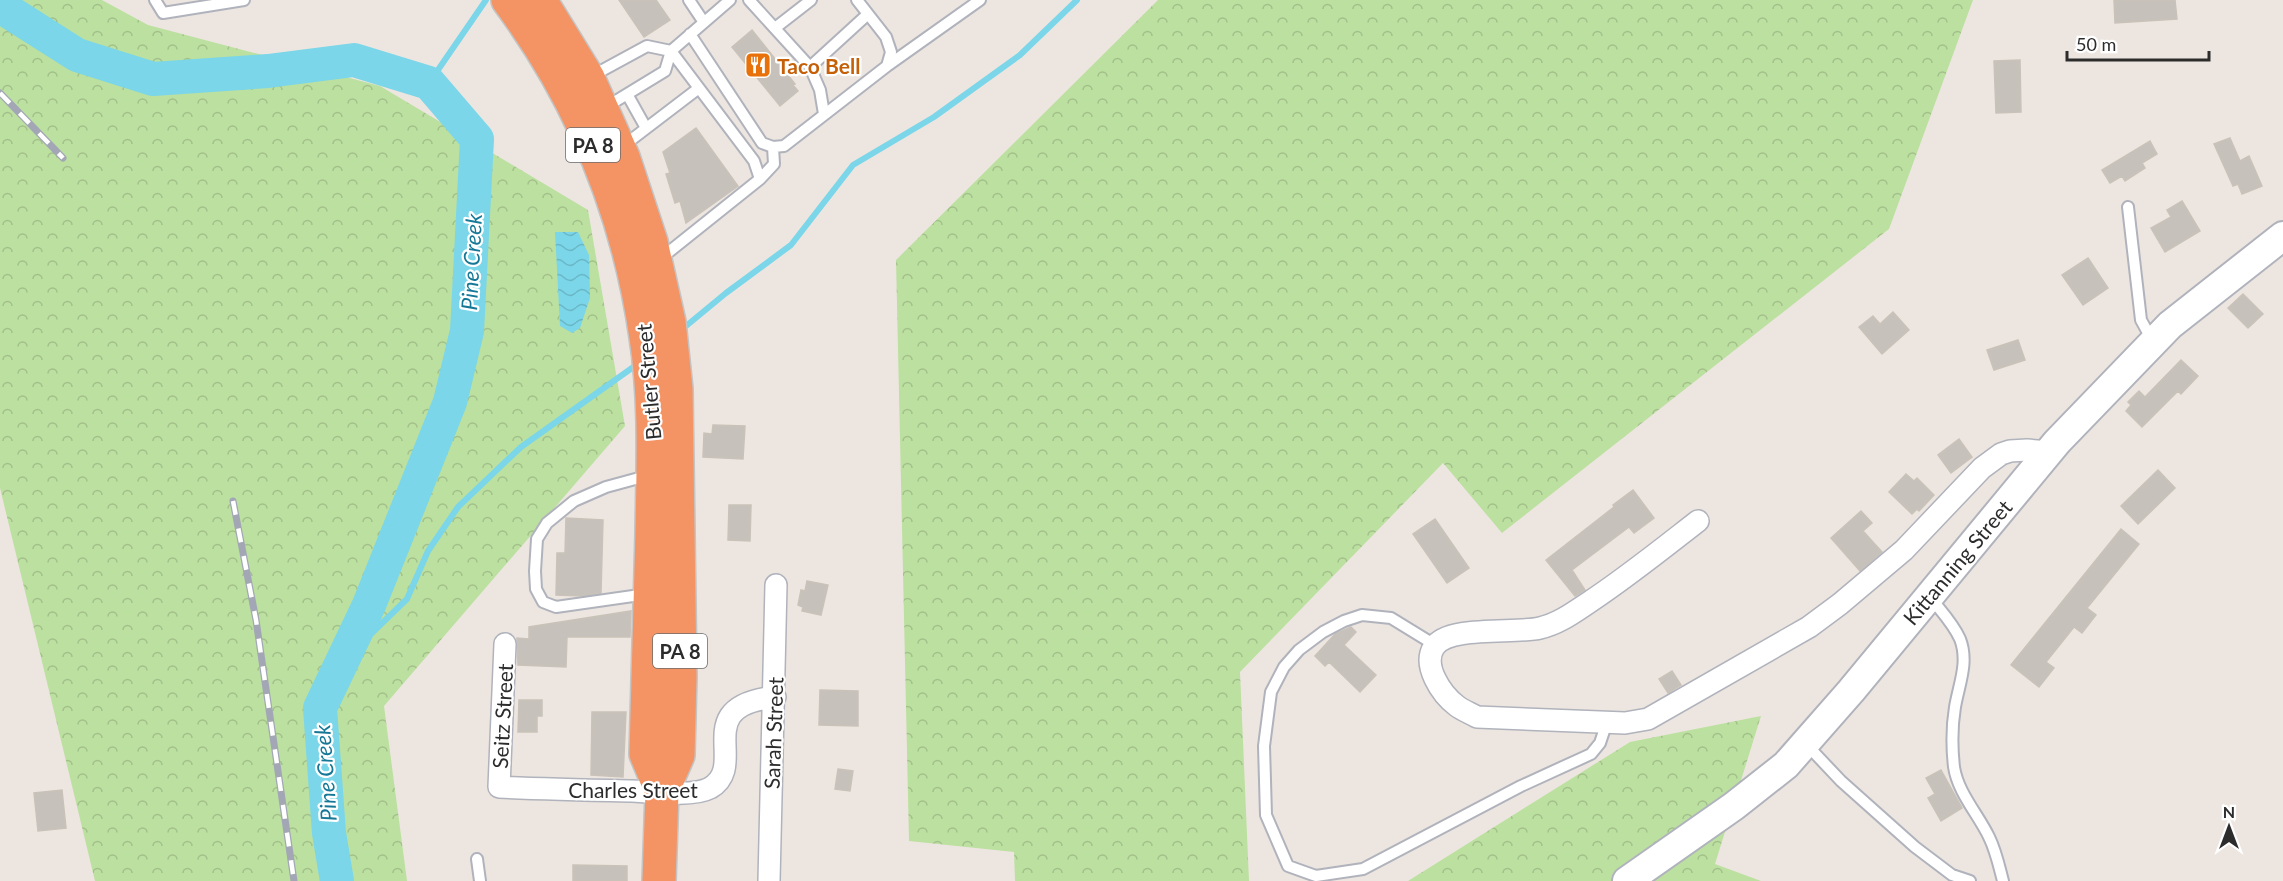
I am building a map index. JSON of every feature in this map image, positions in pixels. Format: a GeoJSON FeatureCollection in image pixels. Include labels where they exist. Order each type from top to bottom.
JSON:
{"type":"FeatureCollection","features":[{"type":"Feature","properties":{"kind":"highway","name":"Butler Street"},"geometry":{"type":"LineString","coordinates":[[508,0],[536,37],[582,119],[618,212],[632,261],[653,286]]}},
{"type":"Feature","properties":{"kind":"highway","name":"Butler Street"},"geometry":{"type":"LineString","coordinates":[[540,0],[588,78],[615,102],[620,148],[637,196],[653,286],[669,322],[664,398],[653,474],[646,754],[662,792]]}},
{"type":"Feature","properties":{"kind":"highway","name":"Butler Street"},"geometry":{"type":"LineString","coordinates":[[659,881],[662,792],[678,755],[680,677],[664,398]]}},
{"type":"Feature","properties":{"kind":"street","name":"Kittanning Street"},"geometry":{"type":"LineString","coordinates":[[1627,881],[1734,806],[1786,765],[2049,452],[2170,325],[2283,236]]}},
{"type":"Feature","properties":{"kind":"street"},"geometry":{"type":"LineString","coordinates":[[1698,521],[1625,578],[1561,620],[1539,628],[1452,635],[1435,645],[1430,657],[1431,670],[1442,690],[1456,705],[1477,717],[1624,723],[1648,719],[1809,627],[1840,604],[1904,550],[1982,468],[2001,454],[2027,450],[2049,452]]}},
{"type":"Feature","properties":{"kind":"street","name":"Sarah Street"},"geometry":{"type":"LineString","coordinates":[[769,881],[777,585]]}},
{"type":"Feature","properties":{"kind":"street","name":"Seitz Street"},"geometry":{"type":"LineString","coordinates":[[499,787],[505,644]]}},
{"type":"Feature","properties":{"kind":"street","name":"Charles Street"},"geometry":{"type":"LineString","coordinates":[[499,787],[697,792],[713,786],[722,774],[726,724],[732,713],[747,702],[775,697]]}},
{"type":"Feature","properties":{"kind":"lane"},"geometry":{"type":"LineString","coordinates":[[155,0],[163,14],[243,0]]}},
{"type":"Feature","properties":{"kind":"lane"},"geometry":{"type":"LineString","coordinates":[[689,0],[703,21]]}},
{"type":"Feature","properties":{"kind":"lane"},"geometry":{"type":"LineString","coordinates":[[646,128],[615,102],[665,70],[671,51],[730,0]]}},
{"type":"Feature","properties":{"kind":"lane"},"geometry":{"type":"LineString","coordinates":[[749,0],[810,67],[820,90],[824,114]]}},
{"type":"Feature","properties":{"kind":"lane"},"geometry":{"type":"LineString","coordinates":[[775,28],[811,0]]}},
{"type":"Feature","properties":{"kind":"lane"},"geometry":{"type":"LineString","coordinates":[[857,0],[886,37],[891,52],[887,66]]}},
{"type":"Feature","properties":{"kind":"lane"},"geometry":{"type":"LineString","coordinates":[[690,34],[762,143],[773,147],[784,146],[887,66],[980,0]]}},
{"type":"Feature","properties":{"kind":"lane"},"geometry":{"type":"LineString","coordinates":[[810,67],[868,14]]}},
{"type":"Feature","properties":{"kind":"lane"},"geometry":{"type":"LineString","coordinates":[[588,78],[647,46],[671,51],[754,160],[760,179]]}},
{"type":"Feature","properties":{"kind":"lane"},"geometry":{"type":"LineString","coordinates":[[620,148],[699,88]]}},
{"type":"Feature","properties":{"kind":"lane"},"geometry":{"type":"LineString","coordinates":[[653,286],[774,164],[773,147]]}},
{"type":"Feature","properties":{"kind":"lane"},"geometry":{"type":"LineString","coordinates":[[2128,207],[2141,320],[2153,343]]}},
{"type":"Feature","properties":{"kind":"lane"},"geometry":{"type":"LineString","coordinates":[[650,593],[556,607],[543,603],[536,589],[535,571],[537,539],[547,523],[565,508],[574,501],[606,487],[653,474]]}},
{"type":"Feature","properties":{"kind":"lane"},"geometry":{"type":"LineString","coordinates":[[1929,596],[1950,622],[1960,639],[1964,658],[1955,708],[1954,767],[1959,783],[1989,836],[2003,881]]}},
{"type":"Feature","properties":{"kind":"lane"},"geometry":{"type":"LineString","coordinates":[[1435,645],[1390,618],[1362,615],[1323,632],[1299,650],[1284,666],[1270,692],[1264,746],[1266,815],[1288,866],[1316,876],[1363,869],[1521,786],[1591,754],[1600,743],[1607,722]]}},
{"type":"Feature","properties":{"kind":"lane"},"geometry":{"type":"LineString","coordinates":[[1805,743],[1841,781],[1915,847],[1952,875],[1970,881]]}},
{"type":"Feature","properties":{"kind":"lane"},"geometry":{"type":"LineString","coordinates":[[477,859],[480,881]]}},
{"type":"Feature","properties":{"kind":"green space"},"geometry":{"type":"Polygon","coordinates":[[[0,0],[102,0],[148,25],[380,86],[588,210],[625,426],[384,706],[407,881],[95,881],[0,488],[0,0]]]}},
{"type":"Feature","properties":{"kind":"green space"},"geometry":{"type":"Polygon","coordinates":[[[1158,0],[1973,0],[1889,229],[1502,533],[1443,463],[1240,672],[1249,881],[1015,881],[1014,852],[909,841],[896,260],[1158,0]]]}},
{"type":"Feature","properties":{"kind":"green space"},"geometry":{"type":"Polygon","coordinates":[[[1761,716],[1715,864],[1761,881],[1408,881],[1630,742],[1761,716]]]}},
{"type":"Feature","properties":{"kind":"water"},"geometry":{"type":"Polygon","coordinates":[[[555,232],[578,232],[589,255],[590,298],[580,328],[572,333],[560,326],[555,232]]]}},
{"type":"Feature","properties":{"kind":"building"},"geometry":{"type":"Polygon","coordinates":[[[619,0],[656,0],[670,20],[644,37],[619,0]]]}},
{"type":"Feature","properties":{"kind":"building"},"geometry":{"type":"Polygon","coordinates":[[[2114,0],[2175,0],[2177,19],[2115,23],[2114,0]]]}},
{"type":"Feature","properties":{"kind":"building"},"geometry":{"type":"Polygon","coordinates":[[[752,30],[795,84],[793,85],[798,91],[780,106],[732,47],[752,30]]]}},
{"type":"Feature","properties":{"kind":"building"},"geometry":{"type":"Polygon","coordinates":[[[2020,60],[2021,112],[1996,113],[1994,61],[2020,60]]]}},
{"type":"Feature","properties":{"kind":"building"},"geometry":{"type":"Polygon","coordinates":[[[696,128],[738,186],[686,223],[680,201],[675,203],[666,174],[670,173],[663,152],[696,128]]]}},
{"type":"Feature","properties":{"kind":"building"},"geometry":{"type":"Polygon","coordinates":[[[2230,138],[2240,161],[2249,156],[2262,186],[2242,194],[2238,184],[2233,186],[2214,144],[2230,138]]]}},
{"type":"Feature","properties":{"kind":"building"},"geometry":{"type":"Polygon","coordinates":[[[2150,141],[2157,154],[2142,163],[2145,168],[2125,181],[2122,176],[2110,183],[2102,170],[2150,141]]]}},
{"type":"Feature","properties":{"kind":"building"},"geometry":{"type":"Polygon","coordinates":[[[2182,201],[2200,231],[2165,252],[2151,228],[2171,217],[2167,210],[2182,201]]]}},
{"type":"Feature","properties":{"kind":"building"},"geometry":{"type":"Polygon","coordinates":[[[2088,258],[2108,288],[2083,305],[2062,275],[2088,258]]]}},
{"type":"Feature","properties":{"kind":"building"},"geometry":{"type":"Polygon","coordinates":[[[2243,294],[2263,314],[2248,328],[2228,308],[2243,294]]]}},
{"type":"Feature","properties":{"kind":"building"},"geometry":{"type":"Polygon","coordinates":[[[1893,312],[1909,330],[1882,354],[1859,327],[1873,316],[1880,324],[1893,312]]]}},
{"type":"Feature","properties":{"kind":"building"},"geometry":{"type":"Polygon","coordinates":[[[2018,340],[2025,360],[1994,370],[1987,350],[2018,340]]]}},
{"type":"Feature","properties":{"kind":"building"},"geometry":{"type":"Polygon","coordinates":[[[2181,360],[2198,376],[2181,394],[2178,391],[2142,427],[2126,411],[2131,405],[2128,402],[2139,391],[2145,397],[2181,360]]]}},
{"type":"Feature","properties":{"kind":"building"},"geometry":{"type":"Polygon","coordinates":[[[713,425],[745,426],[743,459],[703,457],[704,433],[712,434],[713,425]]]}},
{"type":"Feature","properties":{"kind":"building"},"geometry":{"type":"Polygon","coordinates":[[[1959,439],[1972,457],[1951,473],[1938,455],[1959,439]]]}},
{"type":"Feature","properties":{"kind":"building"},"geometry":{"type":"Polygon","coordinates":[[[2158,470],[2175,488],[2138,524],[2121,506],[2158,470]]]}},
{"type":"Feature","properties":{"kind":"building"},"geometry":{"type":"Polygon","coordinates":[[[1906,474],[1914,481],[1917,478],[1934,495],[1919,511],[1917,509],[1912,514],[1889,492],[1906,474]]]}},
{"type":"Feature","properties":{"kind":"building"},"geometry":{"type":"Polygon","coordinates":[[[1633,490],[1654,518],[1634,533],[1629,527],[1572,570],[1585,590],[1575,596],[1546,560],[1633,490]]]}},
{"type":"Feature","properties":{"kind":"building"},"geometry":{"type":"Polygon","coordinates":[[[729,505],[751,505],[750,541],[728,540],[729,505]]]}},
{"type":"Feature","properties":{"kind":"building"},"geometry":{"type":"Polygon","coordinates":[[[1861,511],[1872,523],[1863,531],[1882,552],[1860,571],[1831,538],[1861,511]]]}},
{"type":"Feature","properties":{"kind":"building"},"geometry":{"type":"Polygon","coordinates":[[[566,518],[603,520],[601,593],[583,596],[556,595],[557,553],[565,553],[566,518]]]}},
{"type":"Feature","properties":{"kind":"building"},"geometry":{"type":"Polygon","coordinates":[[[1435,519],[1469,568],[1447,583],[1413,534],[1435,519]]]}},
{"type":"Feature","properties":{"kind":"building"},"geometry":{"type":"Polygon","coordinates":[[[2121,529],[2139,544],[2087,608],[2096,615],[2082,633],[2074,627],[2046,662],[2054,668],[2039,687],[2011,665],[2121,529]]]}},
{"type":"Feature","properties":{"kind":"building"},"geometry":{"type":"Polygon","coordinates":[[[807,581],[828,585],[821,615],[802,611],[803,607],[798,605],[801,590],[805,591],[807,581]]]}},
{"type":"Feature","properties":{"kind":"building"},"geometry":{"type":"Polygon","coordinates":[[[631,611],[630,637],[567,637],[566,667],[518,665],[517,638],[529,639],[529,627],[631,611]]]}},
{"type":"Feature","properties":{"kind":"building"},"geometry":{"type":"Polygon","coordinates":[[[1351,627],[1356,632],[1344,645],[1376,675],[1360,692],[1329,662],[1325,666],[1315,656],[1335,634],[1351,627]]]}},
{"type":"Feature","properties":{"kind":"building"},"geometry":{"type":"Polygon","coordinates":[[[1672,671],[1681,685],[1668,693],[1659,679],[1672,671]]]}},
{"type":"Feature","properties":{"kind":"building"},"geometry":{"type":"Polygon","coordinates":[[[820,690],[858,691],[858,726],[819,725],[820,690]]]}},
{"type":"Feature","properties":{"kind":"building"},"geometry":{"type":"Polygon","coordinates":[[[519,700],[542,700],[542,716],[537,716],[537,732],[518,732],[519,700]]]}},
{"type":"Feature","properties":{"kind":"building"},"geometry":{"type":"Polygon","coordinates":[[[592,712],[626,712],[623,777],[591,775],[592,712]]]}},
{"type":"Feature","properties":{"kind":"building"},"geometry":{"type":"Polygon","coordinates":[[[838,769],[853,771],[850,791],[835,789],[838,769]]]}},
{"type":"Feature","properties":{"kind":"building"},"geometry":{"type":"Polygon","coordinates":[[[1941,770],[1962,808],[1941,821],[1928,798],[1935,794],[1926,778],[1941,770]]]}},
{"type":"Feature","properties":{"kind":"building"},"geometry":{"type":"Polygon","coordinates":[[[62,790],[66,828],[38,831],[34,793],[62,790]]]}},
{"type":"Feature","properties":{"kind":"building"},"geometry":{"type":"Polygon","coordinates":[[[573,865],[627,866],[627,881],[573,881],[573,865]]]}},
{"type":"Feature","properties":{"kind":"waterway"},"geometry":{"type":"LineString","coordinates":[[429,83],[486,0]]}},
{"type":"Feature","properties":{"kind":"waterway"},"geometry":{"type":"LineString","coordinates":[[680,331],[726,293],[791,245],[853,165],[934,117],[1020,55],[1077,0]]}},
{"type":"Feature","properties":{"kind":"waterway","name":"Pine Creek"},"geometry":{"type":"LineString","coordinates":[[0,6],[77,55],[153,79],[268,71],[354,60],[429,83],[477,139],[467,331],[450,402],[369,605],[320,708],[329,833],[337,881]]}},
{"type":"Feature","properties":{"kind":"waterway"},"geometry":{"type":"LineString","coordinates":[[343,661],[407,599],[428,551],[458,507],[521,447],[639,363]]}},
{"type":"Feature","properties":{"kind":"railway"},"geometry":{"type":"LineString","coordinates":[[0,93],[63,158]]}},
{"type":"Feature","properties":{"kind":"railway"},"geometry":{"type":"LineString","coordinates":[[233,501],[256,620],[294,881]]}},
{"type":"Feature","properties":{"kind":"place","name":"Taco Bell"},"geometry":{"type":"Point","coordinates":[758,65]}}]}
